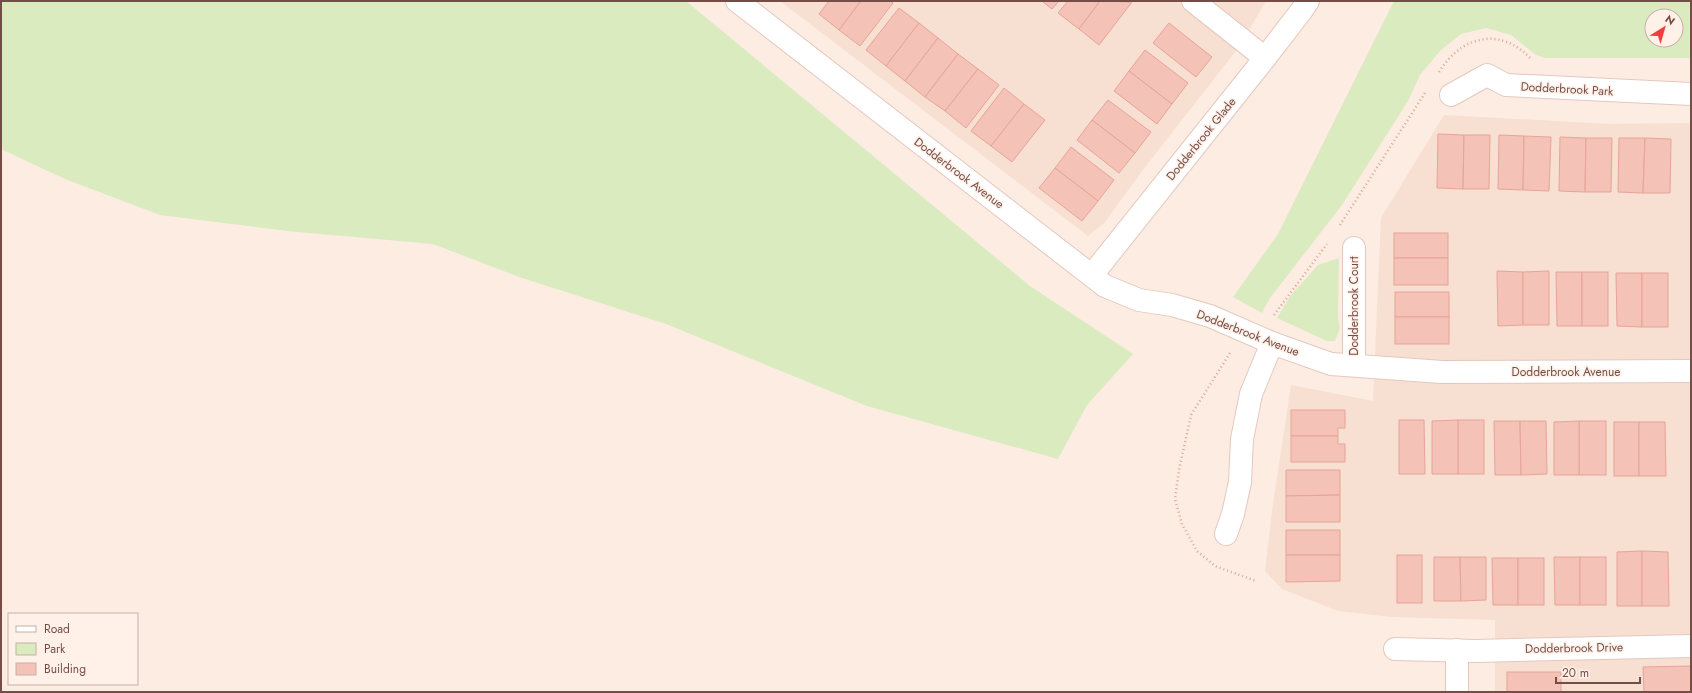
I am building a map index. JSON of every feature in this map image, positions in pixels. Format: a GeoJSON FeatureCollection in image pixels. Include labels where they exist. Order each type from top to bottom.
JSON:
{"type":"FeatureCollection","features":[{"type":"Feature","properties":{"kind":"street","name":"Dodderbrook Avenue"},"geometry":{"type":"LineString","coordinates":[[737,1],[1105,286],[1139,300],[1172,305],[1210,316],[1272,343],[1331,364],[1442,372],[1691,371]]}},
{"type":"Feature","properties":{"kind":"street"},"geometry":{"type":"LineString","coordinates":[[1193,1],[1265,58]]}},
{"type":"Feature","properties":{"kind":"street","name":"Dodderbrook Glade"},"geometry":{"type":"LineString","coordinates":[[1092,275],[1265,58],[1308,1]]}},
{"type":"Feature","properties":{"kind":"street","name":"Dodderbrook Park"},"geometry":{"type":"LineString","coordinates":[[1450,95],[1487,75],[1506,85],[1561,89],[1691,94]]}},
{"type":"Feature","properties":{"kind":"street","name":"Dodderbrook Court"},"geometry":{"type":"LineString","coordinates":[[1354,248],[1354,365]]}},
{"type":"Feature","properties":{"kind":"street"},"geometry":{"type":"LineString","coordinates":[[1226,534],[1233,514],[1240,482],[1242,439],[1251,394],[1272,343]]}},
{"type":"Feature","properties":{"kind":"street","name":"Dodderbrook Drive"},"geometry":{"type":"LineString","coordinates":[[1395,649],[1458,650],[1691,646]]}},
{"type":"Feature","properties":{"kind":"street"},"geometry":{"type":"LineString","coordinates":[[1458,650],[1458,692]]}},
{"type":"Feature","properties":{"kind":"path"},"geometry":{"type":"LineString","coordinates":[[1435,77],[1448,60],[1462,48],[1479,39],[1494,38],[1511,42],[1534,61]]}},
{"type":"Feature","properties":{"kind":"path"},"geometry":{"type":"LineString","coordinates":[[1338,228],[1427,91]]}},
{"type":"Feature","properties":{"kind":"path"},"geometry":{"type":"LineString","coordinates":[[1272,343],[1268,322],[1330,240]]}},
{"type":"Feature","properties":{"kind":"path"},"geometry":{"type":"LineString","coordinates":[[1230,353],[1191,415],[1179,470],[1175,499],[1182,524],[1197,551],[1215,566],[1256,581]]}},
{"type":"Feature","properties":{"kind":"shaded area"},"geometry":{"type":"Polygon","coordinates":[[[780,1],[1266,1],[1239,47],[1142,171],[1105,222],[1088,236],[780,1]]]}},
{"type":"Feature","properties":{"kind":"shaded area"},"geometry":{"type":"Polygon","coordinates":[[[1444,115],[1609,124],[1691,123],[1691,692],[1495,692],[1495,620],[1392,617],[1338,611],[1282,589],[1265,571],[1273,504],[1291,385],[1373,401],[1381,218],[1444,115]]]}},
{"type":"Feature","properties":{"kind":"green space"},"geometry":{"type":"Polygon","coordinates":[[[1,1],[686,1],[1030,286],[1133,354],[1087,405],[1058,459],[867,406],[666,324],[519,277],[433,244],[287,231],[160,215],[65,179],[1,149],[1,1]]]}},
{"type":"Feature","properties":{"kind":"green space"},"geometry":{"type":"Polygon","coordinates":[[[1394,1],[1691,1],[1691,58],[1545,58],[1536,55],[1511,35],[1486,28],[1461,34],[1440,51],[1420,75],[1408,101],[1342,205],[1270,298],[1262,313],[1233,297],[1278,234],[1394,1]]]}},
{"type":"Feature","properties":{"kind":"green space"},"geometry":{"type":"Polygon","coordinates":[[[1339,258],[1338,319],[1340,328],[1335,341],[1327,341],[1277,318],[1291,295],[1318,265],[1339,258]]]}},
{"type":"Feature","properties":{"kind":"building"},"geometry":{"type":"Polygon","coordinates":[[[829,1],[861,1],[839,30],[819,14],[829,1]]]}},
{"type":"Feature","properties":{"kind":"building"},"geometry":{"type":"Polygon","coordinates":[[[861,1],[890,1],[893,3],[860,46],[839,30],[861,1]]]}},
{"type":"Feature","properties":{"kind":"building"},"geometry":{"type":"Polygon","coordinates":[[[1042,1],[1059,1],[1052,9],[1042,1]]]}},
{"type":"Feature","properties":{"kind":"building"},"geometry":{"type":"Polygon","coordinates":[[[1068,1],[1100,1],[1079,29],[1058,13],[1068,1]]]}},
{"type":"Feature","properties":{"kind":"building"},"geometry":{"type":"Polygon","coordinates":[[[1100,1],[1132,2],[1099,45],[1079,29],[1100,1]]]}},
{"type":"Feature","properties":{"kind":"building"},"geometry":{"type":"Polygon","coordinates":[[[899,8],[919,23],[886,66],[866,50],[899,8]]]}},
{"type":"Feature","properties":{"kind":"building"},"geometry":{"type":"Polygon","coordinates":[[[919,23],[938,38],[905,81],[886,66],[919,23]]]}},
{"type":"Feature","properties":{"kind":"building"},"geometry":{"type":"Polygon","coordinates":[[[1169,23],[1212,57],[1196,77],[1153,43],[1169,23]]]}},
{"type":"Feature","properties":{"kind":"building"},"geometry":{"type":"Polygon","coordinates":[[[938,38],[958,54],[925,97],[905,81],[938,38]]]}},
{"type":"Feature","properties":{"kind":"building"},"geometry":{"type":"Polygon","coordinates":[[[1145,50],[1188,83],[1172,104],[1129,71],[1145,50]]]}},
{"type":"Feature","properties":{"kind":"building"},"geometry":{"type":"Polygon","coordinates":[[[958,54],[978,69],[945,111],[925,97],[958,54]]]}},
{"type":"Feature","properties":{"kind":"building"},"geometry":{"type":"Polygon","coordinates":[[[978,69],[999,85],[966,128],[945,111],[978,69]]]}},
{"type":"Feature","properties":{"kind":"building"},"geometry":{"type":"Polygon","coordinates":[[[1129,71],[1172,104],[1157,124],[1114,91],[1129,71]]]}},
{"type":"Feature","properties":{"kind":"building"},"geometry":{"type":"Polygon","coordinates":[[[1004,88],[1024,104],[991,146],[971,131],[1004,88]]]}},
{"type":"Feature","properties":{"kind":"building"},"geometry":{"type":"Polygon","coordinates":[[[1108,100],[1151,132],[1135,153],[1092,120],[1108,100]]]}},
{"type":"Feature","properties":{"kind":"building"},"geometry":{"type":"Polygon","coordinates":[[[1024,104],[1045,120],[1012,162],[991,146],[1024,104]]]}},
{"type":"Feature","properties":{"kind":"building"},"geometry":{"type":"Polygon","coordinates":[[[1092,120],[1135,153],[1119,173],[1077,140],[1092,120]]]}},
{"type":"Feature","properties":{"kind":"building"},"geometry":{"type":"Polygon","coordinates":[[[1438,134],[1464,135],[1463,189],[1437,188],[1438,134]]]}},
{"type":"Feature","properties":{"kind":"building"},"geometry":{"type":"Polygon","coordinates":[[[1464,135],[1490,135],[1489,189],[1463,189],[1464,135]]]}},
{"type":"Feature","properties":{"kind":"building"},"geometry":{"type":"Polygon","coordinates":[[[1499,135],[1524,136],[1523,190],[1498,189],[1499,135]]]}},
{"type":"Feature","properties":{"kind":"building"},"geometry":{"type":"Polygon","coordinates":[[[1524,136],[1551,137],[1549,191],[1523,190],[1524,136]]]}},
{"type":"Feature","properties":{"kind":"building"},"geometry":{"type":"Polygon","coordinates":[[[1560,137],[1586,138],[1585,192],[1559,191],[1560,137]]]}},
{"type":"Feature","properties":{"kind":"building"},"geometry":{"type":"Polygon","coordinates":[[[1586,138],[1612,138],[1611,192],[1585,192],[1586,138]]]}},
{"type":"Feature","properties":{"kind":"building"},"geometry":{"type":"Polygon","coordinates":[[[1619,138],[1645,138],[1643,193],[1618,192],[1619,138]]]}},
{"type":"Feature","properties":{"kind":"building"},"geometry":{"type":"Polygon","coordinates":[[[1645,138],[1671,139],[1670,193],[1643,193],[1645,138]]]}},
{"type":"Feature","properties":{"kind":"building"},"geometry":{"type":"Polygon","coordinates":[[[1071,147],[1114,180],[1098,201],[1055,168],[1071,147]]]}},
{"type":"Feature","properties":{"kind":"building"},"geometry":{"type":"Polygon","coordinates":[[[1055,168],[1098,201],[1082,221],[1039,188],[1055,168]]]}},
{"type":"Feature","properties":{"kind":"building"},"geometry":{"type":"Polygon","coordinates":[[[1394,233],[1448,233],[1448,258],[1394,258],[1394,233]]]}},
{"type":"Feature","properties":{"kind":"building"},"geometry":{"type":"Polygon","coordinates":[[[1394,258],[1448,258],[1448,285],[1394,285],[1394,258]]]}},
{"type":"Feature","properties":{"kind":"building"},"geometry":{"type":"Polygon","coordinates":[[[1497,271],[1523,272],[1523,325],[1498,326],[1497,271]]]}},
{"type":"Feature","properties":{"kind":"building"},"geometry":{"type":"Polygon","coordinates":[[[1549,271],[1549,325],[1523,325],[1523,272],[1549,271]]]}},
{"type":"Feature","properties":{"kind":"building"},"geometry":{"type":"Polygon","coordinates":[[[1556,272],[1582,272],[1582,326],[1557,326],[1556,272]]]}},
{"type":"Feature","properties":{"kind":"building"},"geometry":{"type":"Polygon","coordinates":[[[1582,272],[1608,272],[1608,326],[1582,326],[1582,272]]]}},
{"type":"Feature","properties":{"kind":"building"},"geometry":{"type":"Polygon","coordinates":[[[1616,273],[1642,273],[1642,327],[1617,326],[1616,273]]]}},
{"type":"Feature","properties":{"kind":"building"},"geometry":{"type":"Polygon","coordinates":[[[1642,273],[1668,273],[1668,327],[1642,327],[1642,273]]]}},
{"type":"Feature","properties":{"kind":"building"},"geometry":{"type":"Polygon","coordinates":[[[1395,292],[1449,292],[1449,317],[1395,317],[1395,292]]]}},
{"type":"Feature","properties":{"kind":"building"},"geometry":{"type":"Polygon","coordinates":[[[1395,317],[1449,317],[1449,344],[1395,344],[1395,317]]]}},
{"type":"Feature","properties":{"kind":"building"},"geometry":{"type":"Polygon","coordinates":[[[1291,410],[1345,410],[1345,428],[1338,428],[1338,436],[1291,436],[1291,410]]]}},
{"type":"Feature","properties":{"kind":"building"},"geometry":{"type":"Polygon","coordinates":[[[1399,420],[1424,420],[1425,474],[1399,474],[1399,420]]]}},
{"type":"Feature","properties":{"kind":"building"},"geometry":{"type":"Polygon","coordinates":[[[1458,420],[1484,420],[1484,474],[1458,474],[1458,420]]]}},
{"type":"Feature","properties":{"kind":"building"},"geometry":{"type":"Polygon","coordinates":[[[1458,420],[1458,474],[1432,474],[1432,421],[1458,420]]]}},
{"type":"Feature","properties":{"kind":"building"},"geometry":{"type":"Polygon","coordinates":[[[1494,421],[1520,421],[1521,475],[1495,475],[1494,421]]]}},
{"type":"Feature","properties":{"kind":"building"},"geometry":{"type":"Polygon","coordinates":[[[1520,421],[1546,421],[1547,474],[1521,475],[1520,421]]]}},
{"type":"Feature","properties":{"kind":"building"},"geometry":{"type":"Polygon","coordinates":[[[1579,421],[1606,421],[1606,475],[1579,475],[1579,421]]]}},
{"type":"Feature","properties":{"kind":"building"},"geometry":{"type":"Polygon","coordinates":[[[1579,421],[1579,475],[1554,475],[1554,422],[1579,421]]]}},
{"type":"Feature","properties":{"kind":"building"},"geometry":{"type":"Polygon","coordinates":[[[1614,422],[1639,422],[1639,476],[1614,476],[1614,422]]]}},
{"type":"Feature","properties":{"kind":"building"},"geometry":{"type":"Polygon","coordinates":[[[1639,422],[1665,422],[1666,476],[1639,476],[1639,422]]]}},
{"type":"Feature","properties":{"kind":"building"},"geometry":{"type":"Polygon","coordinates":[[[1291,436],[1338,436],[1338,444],[1345,444],[1345,462],[1291,462],[1291,436]]]}},
{"type":"Feature","properties":{"kind":"building"},"geometry":{"type":"Polygon","coordinates":[[[1286,470],[1340,470],[1340,495],[1286,496],[1286,470]]]}},
{"type":"Feature","properties":{"kind":"building"},"geometry":{"type":"Polygon","coordinates":[[[1340,495],[1340,522],[1286,522],[1286,496],[1340,495]]]}},
{"type":"Feature","properties":{"kind":"building"},"geometry":{"type":"Polygon","coordinates":[[[1286,530],[1340,530],[1340,555],[1286,555],[1286,530]]]}},
{"type":"Feature","properties":{"kind":"building"},"geometry":{"type":"Polygon","coordinates":[[[1642,551],[1642,606],[1617,606],[1617,552],[1642,551]]]}},
{"type":"Feature","properties":{"kind":"building"},"geometry":{"type":"Polygon","coordinates":[[[1642,551],[1668,552],[1669,606],[1642,606],[1642,551]]]}},
{"type":"Feature","properties":{"kind":"building"},"geometry":{"type":"Polygon","coordinates":[[[1286,555],[1340,555],[1340,581],[1286,582],[1286,555]]]}},
{"type":"Feature","properties":{"kind":"building"},"geometry":{"type":"Polygon","coordinates":[[[1397,555],[1422,555],[1422,603],[1397,603],[1397,555]]]}},
{"type":"Feature","properties":{"kind":"building"},"geometry":{"type":"Polygon","coordinates":[[[1434,557],[1460,557],[1461,601],[1434,601],[1434,557]]]}},
{"type":"Feature","properties":{"kind":"building"},"geometry":{"type":"Polygon","coordinates":[[[1460,557],[1486,557],[1486,600],[1461,601],[1460,557]]]}},
{"type":"Feature","properties":{"kind":"building"},"geometry":{"type":"Polygon","coordinates":[[[1554,557],[1580,557],[1580,605],[1555,605],[1554,557]]]}},
{"type":"Feature","properties":{"kind":"building"},"geometry":{"type":"Polygon","coordinates":[[[1580,557],[1606,557],[1606,605],[1580,605],[1580,557]]]}},
{"type":"Feature","properties":{"kind":"building"},"geometry":{"type":"Polygon","coordinates":[[[1492,558],[1518,558],[1518,605],[1493,605],[1492,558]]]}},
{"type":"Feature","properties":{"kind":"building"},"geometry":{"type":"Polygon","coordinates":[[[1518,558],[1544,558],[1544,605],[1518,605],[1518,558]]]}},
{"type":"Feature","properties":{"kind":"building"},"geometry":{"type":"Polygon","coordinates":[[[1691,666],[1691,692],[1644,692],[1643,667],[1691,666]]]}},
{"type":"Feature","properties":{"kind":"building"},"geometry":{"type":"Polygon","coordinates":[[[1507,672],[1561,672],[1561,692],[1507,692],[1507,672]]]}}]}
